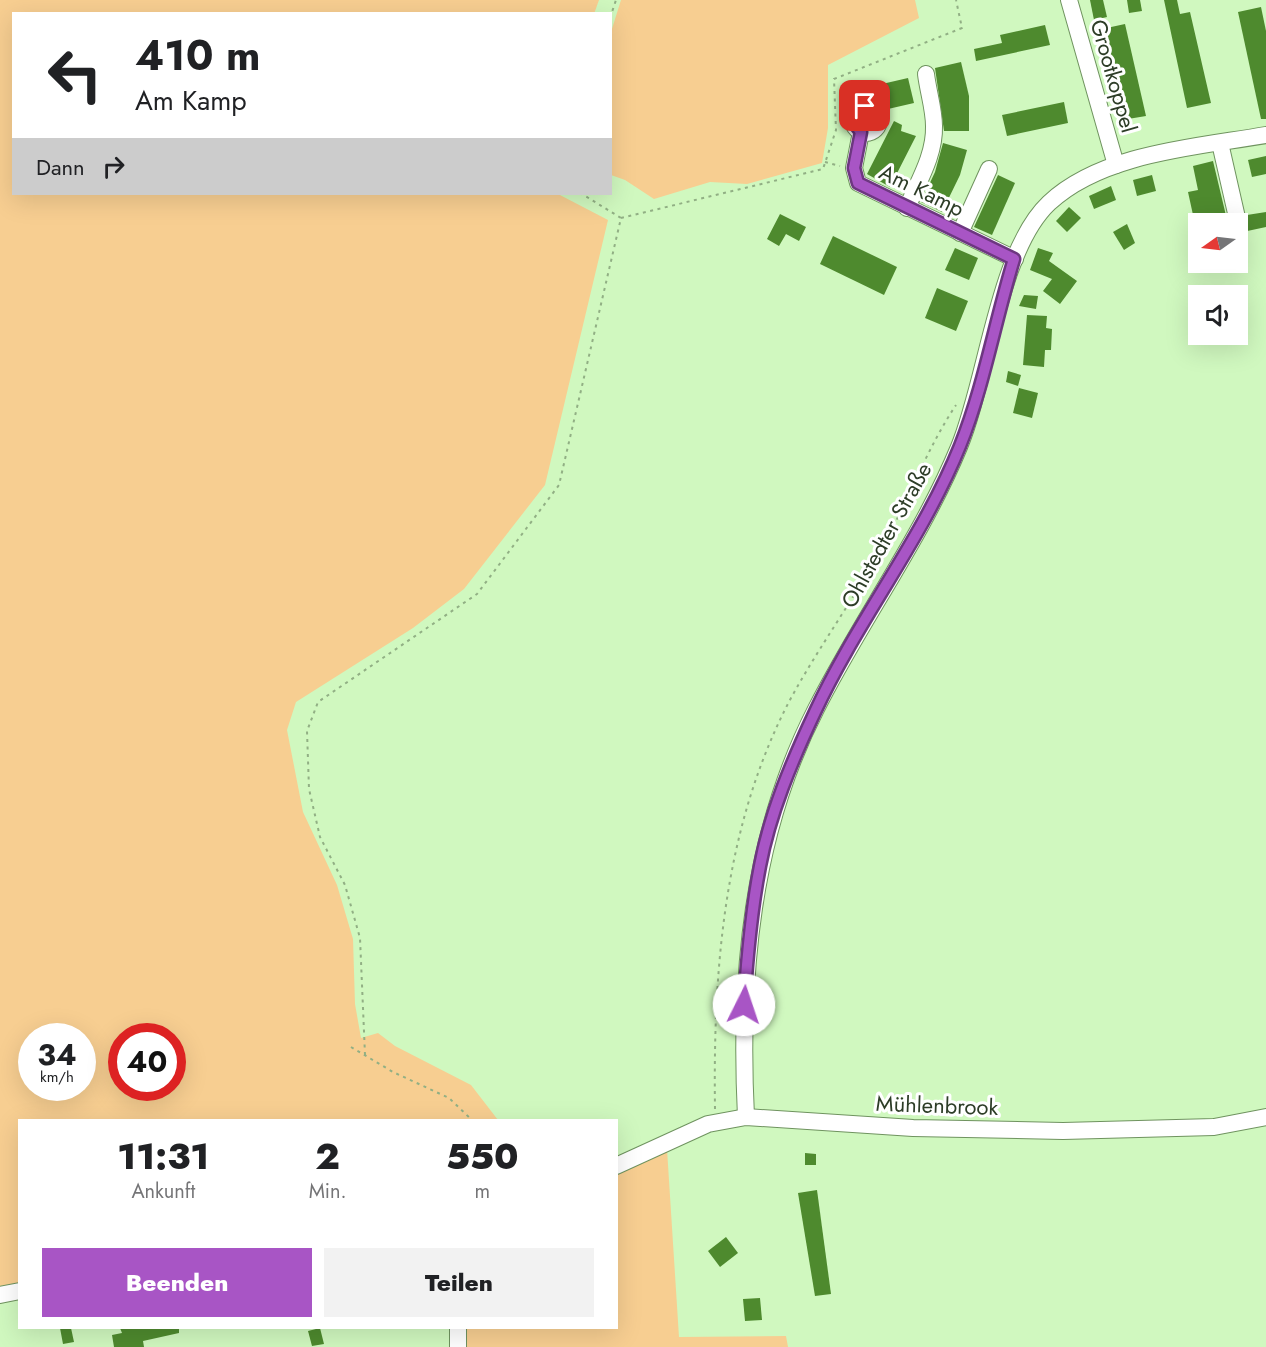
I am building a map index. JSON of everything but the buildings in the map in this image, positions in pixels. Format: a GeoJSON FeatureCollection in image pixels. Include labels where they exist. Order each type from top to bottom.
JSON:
{"type":"FeatureCollection","features":[{"type":"Feature","properties":{"kind":"street","name":"Grootkoppel"},"geometry":{"type":"LineString","coordinates":[[1069,0],[1116,165]]}},
{"type":"Feature","properties":{"kind":"street"},"geometry":{"type":"LineString","coordinates":[[907,208],[930,154],[933,141],[934,126],[926,74]]}},
{"type":"Feature","properties":{"kind":"street","name":"Am Kamp"},"geometry":{"type":"LineString","coordinates":[[861,132],[855,178],[858,183],[1014,259]]}},
{"type":"Feature","properties":{"kind":"street","name":"Ohlstedter Straße"},"geometry":{"type":"LineString","coordinates":[[746,1117],[744,1005],[749,936],[760,864],[776,808],[815,711],[912,541],[959,447],[976,398],[1014,259],[1026,232],[1049,203],[1087,176],[1116,165],[1220,142],[1266,135]]}},
{"type":"Feature","properties":{"kind":"street"},"geometry":{"type":"LineString","coordinates":[[1220,142],[1236,213]]}},
{"type":"Feature","properties":{"kind":"street"},"geometry":{"type":"LineString","coordinates":[[960,233],[989,169]]}},
{"type":"Feature","properties":{"kind":"street","name":"Mühlenbrook"},"geometry":{"type":"LineString","coordinates":[[618,1165],[708,1124],[719,1120],[746,1117],[912,1128],[1063,1131],[1214,1128],[1266,1117]]}},
{"type":"Feature","properties":{"kind":"street"},"geometry":{"type":"LineString","coordinates":[[0,1294],[18,1291]]}},
{"type":"Feature","properties":{"kind":"street"},"geometry":{"type":"LineString","coordinates":[[458,1329],[458,1347]]}},
{"type":"Feature","properties":{"kind":"path"},"geometry":{"type":"LineString","coordinates":[[584,195],[621,218],[823,169],[836,130],[834,79],[962,28],[956,0]]}},
{"type":"Feature","properties":{"kind":"path"},"geometry":{"type":"LineString","coordinates":[[364,1055],[360,938],[345,885],[320,837],[309,789],[307,731],[318,702],[477,594],[559,485],[573,416],[621,218]]}},
{"type":"Feature","properties":{"kind":"path"},"geometry":{"type":"LineString","coordinates":[[351,1047],[393,1072],[449,1098],[471,1119]]}},
{"type":"Feature","properties":{"kind":"shaded area"},"geometry":{"type":"Polygon","coordinates":[[[0,0],[599,0],[595,12],[12,12],[12,195],[560,195],[608,220],[545,485],[464,589],[413,628],[296,702],[287,730],[303,812],[337,885],[353,939],[355,1004],[361,1038],[378,1033],[395,1046],[471,1085],[497,1119],[18,1119],[18,1283],[0,1286],[0,0]]]}},
{"type":"Feature","properties":{"kind":"shaded area"},"geometry":{"type":"Polygon","coordinates":[[[621,0],[915,0],[919,18],[828,65],[828,128],[822,163],[747,184],[710,182],[654,199],[625,180],[612,175],[612,29],[621,0]]]}},
{"type":"Feature","properties":{"kind":"shaded area"},"geometry":{"type":"Polygon","coordinates":[[[667,1149],[679,1337],[786,1336],[788,1347],[466,1347],[466,1329],[618,1329],[618,1174],[667,1149]]]}},
{"type":"Feature","properties":{"kind":"route"},"geometry":{"type":"LineString","coordinates":[[744,1005],[749,936],[760,864],[789,772],[815,711],[912,541],[959,447],[976,398],[1014,259],[858,183],[854,168],[861,132],[857,130],[852,120],[854,113],[865,106]]}}]}
